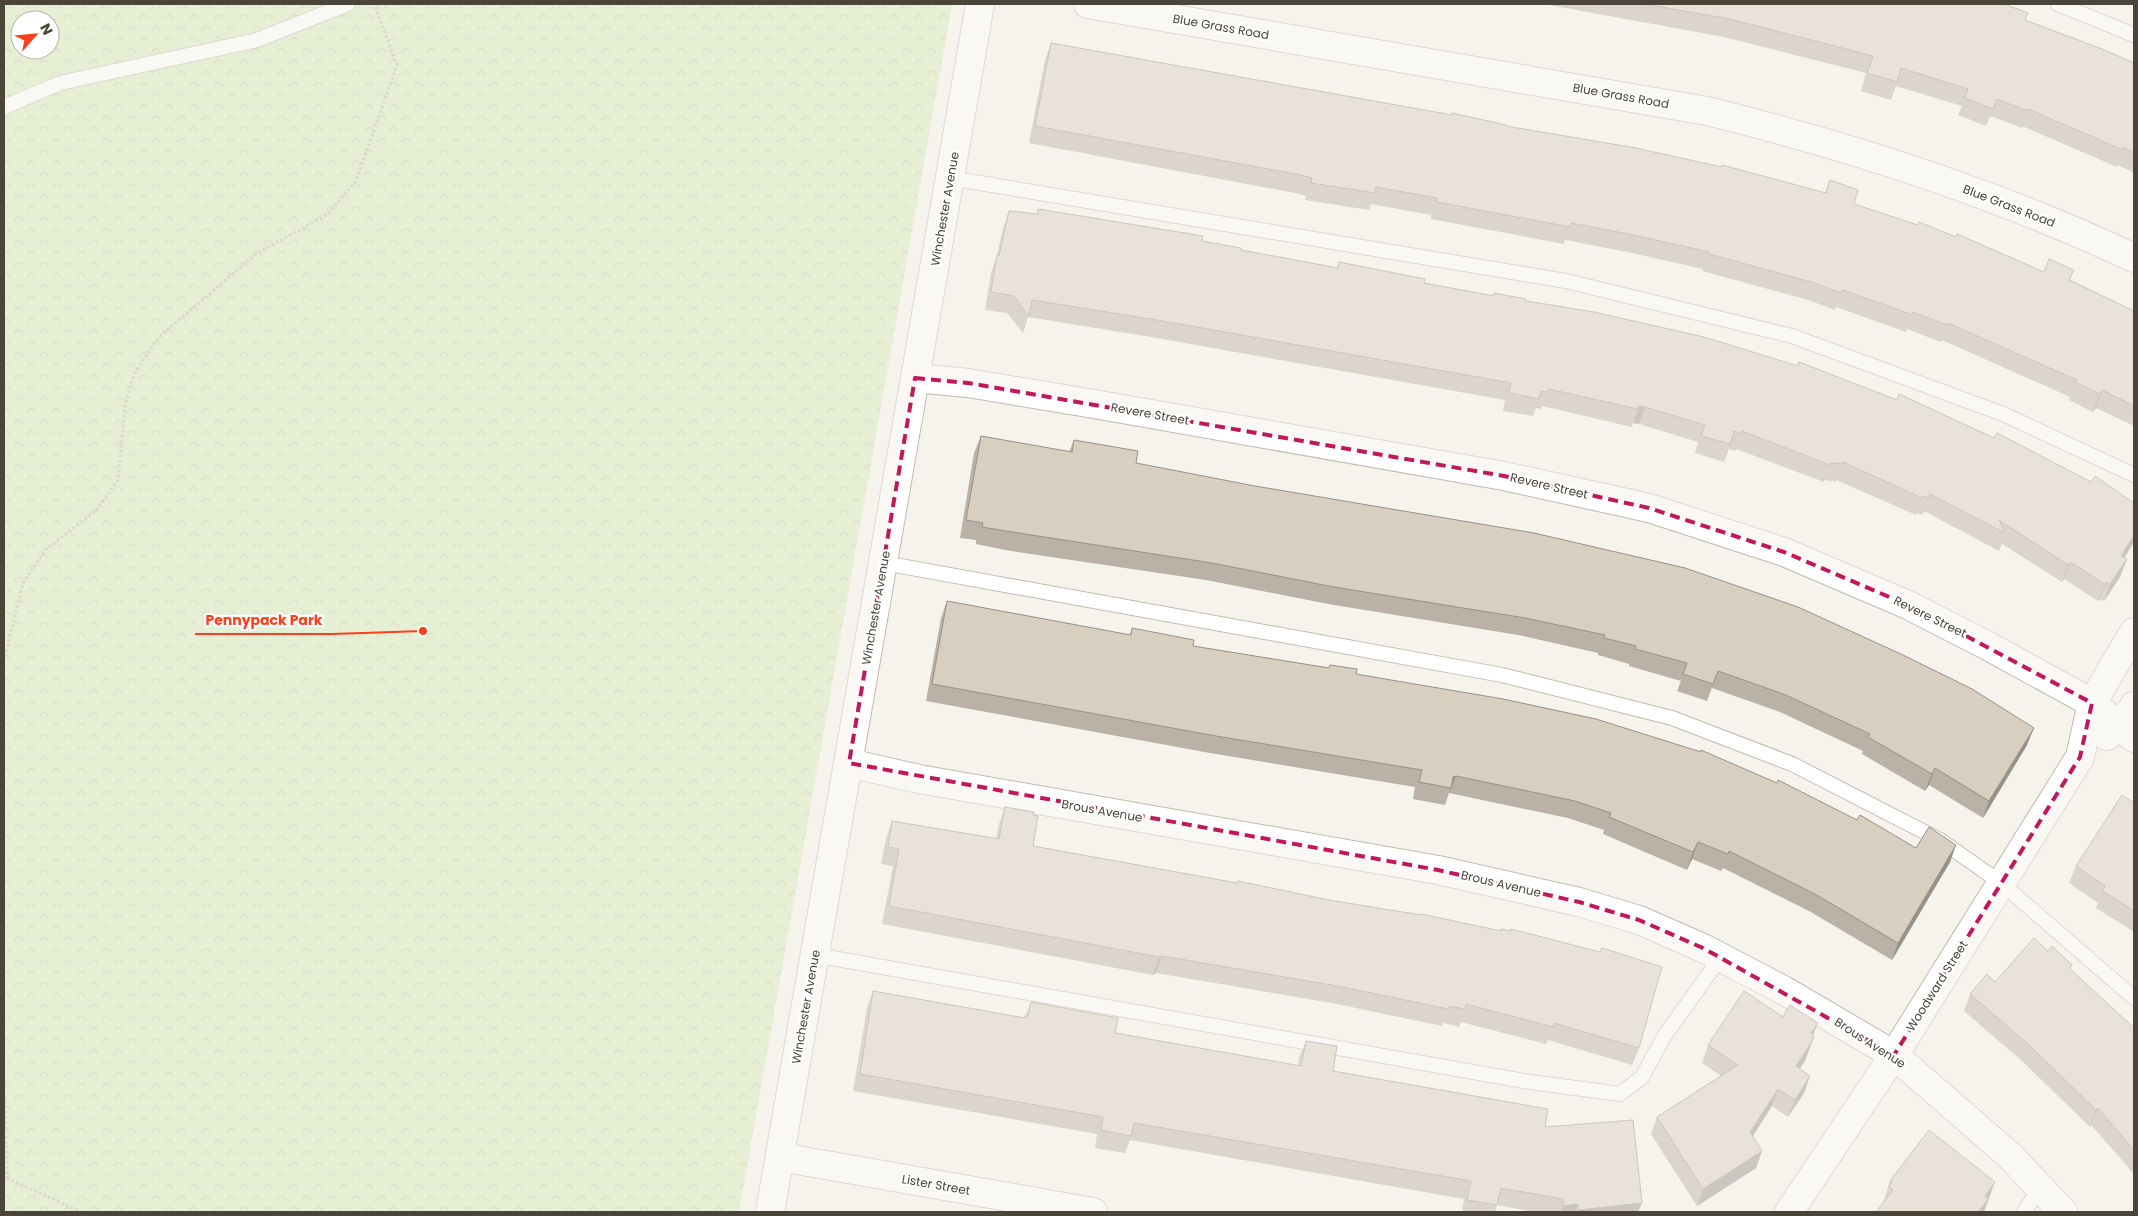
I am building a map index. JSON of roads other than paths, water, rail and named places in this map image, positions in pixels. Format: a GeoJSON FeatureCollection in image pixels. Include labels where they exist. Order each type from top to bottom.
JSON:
{"type":"FeatureCollection","features":[{"type":"Feature","properties":{"kind":"street","name":"Winchester Avenue"},"geometry":{"type":"LineString","coordinates":[[770,1212],[980,4]]}},
{"type":"Feature","properties":{"kind":"street","name":"Blue Grass Road"},"geometry":{"type":"LineString","coordinates":[[1088,4],[1707,111],[1784,130],[1859,152],[1974,191],[2086,236],[2134,258]]}},
{"type":"Feature","properties":{"kind":"street","name":"Revere Street"},"geometry":{"type":"LineString","coordinates":[[915,378],[968,383],[1026,392],[1504,476],[1648,508],[1784,552],[1908,605],[2130,723]]}},
{"type":"Feature","properties":{"kind":"street","name":"Woodward Street"},"geometry":{"type":"LineString","coordinates":[[1789,1212],[1894,1055],[2080,757],[2092,704],[2134,632]]}},
{"type":"Feature","properties":{"kind":"street","name":"Woodward Street"},"geometry":{"type":"LineString","coordinates":[[2080,757],[2130,723]]}},
{"type":"Feature","properties":{"kind":"street","name":"Brous Avenue"},"geometry":{"type":"LineString","coordinates":[[849,763],[919,779],[1447,872],[1588,904],[1639,920],[1720,956],[1785,991],[1894,1055],[2009,1155],[2063,1212]]}},
{"type":"Feature","properties":{"kind":"street","name":"Lister Street"},"geometry":{"type":"LineString","coordinates":[[780,1157],[1093,1212]]}},
{"type":"Feature","properties":{"kind":"lane"},"geometry":{"type":"LineString","coordinates":[[4,107],[60,83],[257,40],[348,4]]}},
{"type":"Feature","properties":{"kind":"lane"},"geometry":{"type":"LineString","coordinates":[[2058,4],[2134,35]]}},
{"type":"Feature","properties":{"kind":"lane"},"geometry":{"type":"LineString","coordinates":[[950,178],[1566,281],[1782,334],[2003,414],[2134,475]]}},
{"type":"Feature","properties":{"kind":"lane"},"geometry":{"type":"LineString","coordinates":[[884,563],[1502,675],[1672,718],[1792,764],[1940,840],[2001,883],[2134,998]]}},
{"type":"Feature","properties":{"kind":"lane"},"geometry":{"type":"LineString","coordinates":[[815,955],[1530,1082],[1620,1094],[1642,1077],[1665,1035],[1720,956]]}},
{"type":"Feature","properties":{"kind":"lane"},"geometry":{"type":"LineString","coordinates":[[2024,1212],[2040,1188]]}},
{"type":"Feature","properties":{"kind":"place","name":"Pennypack Park"},"geometry":{"type":"Point","coordinates":[423,631]}}]}
